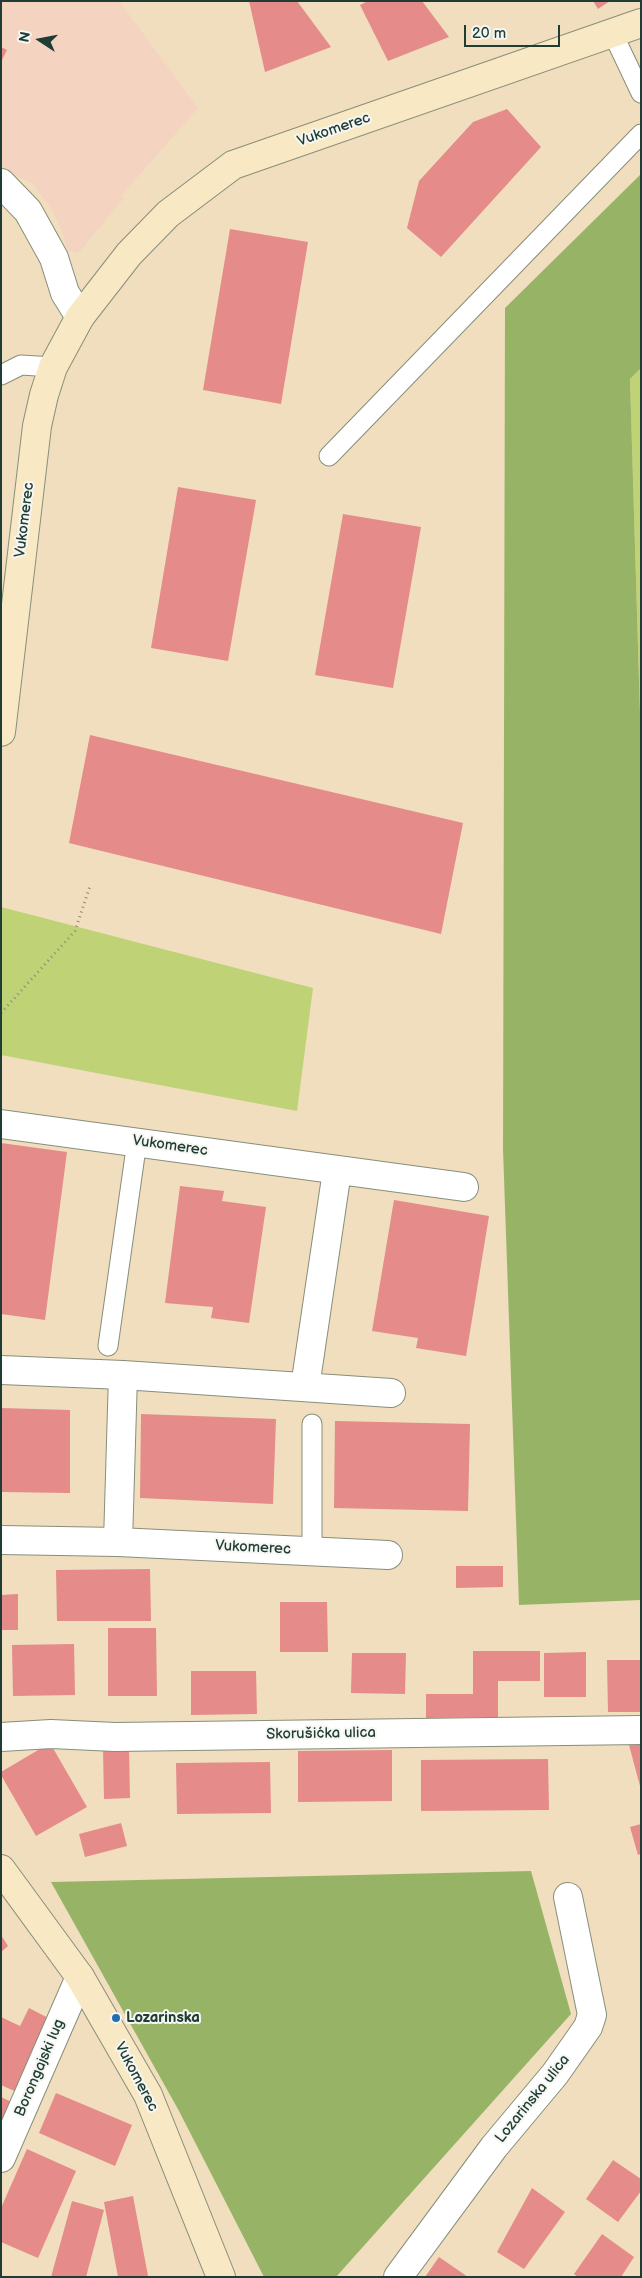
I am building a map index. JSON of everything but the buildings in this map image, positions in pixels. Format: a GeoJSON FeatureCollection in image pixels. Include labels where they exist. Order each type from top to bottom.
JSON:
{"type":"FeatureCollection","features":[{"type":"Feature","properties":{"kind":"street","name":"Vukomerec"},"geometry":{"type":"LineString","coordinates":[[1,732],[6,652],[37,426],[53,367],[80,317],[128,254],[168,214],[233,165],[641,24]]}},
{"type":"Feature","properties":{"kind":"street"},"geometry":{"type":"LineString","coordinates":[[1,183],[28,211],[54,258],[65,293],[80,317]]}},
{"type":"Feature","properties":{"kind":"street","name":"Vukomerec"},"geometry":{"type":"LineString","coordinates":[[1,1124],[464,1187]]}},
{"type":"Feature","properties":{"kind":"street"},"geometry":{"type":"LineString","coordinates":[[305,1387],[338,1171]]}},
{"type":"Feature","properties":{"kind":"street"},"geometry":{"type":"LineString","coordinates":[[1,1370],[123,1375],[391,1393]]}},
{"type":"Feature","properties":{"kind":"street"},"geometry":{"type":"LineString","coordinates":[[118,1542],[123,1375]]}},
{"type":"Feature","properties":{"kind":"street","name":"Vukomerec"},"geometry":{"type":"LineString","coordinates":[[1,1540],[118,1542],[388,1555]]}},
{"type":"Feature","properties":{"kind":"street","name":"Skorušićka ulica"},"geometry":{"type":"LineString","coordinates":[[1,1737],[51,1734],[115,1737],[641,1730]]}},
{"type":"Feature","properties":{"kind":"street","name":"Vukomerec"},"geometry":{"type":"LineString","coordinates":[[1,1869],[80,1977],[148,2095],[221,2277]]}},
{"type":"Feature","properties":{"kind":"street","name":"Lozarinska ulica"},"geometry":{"type":"LineString","coordinates":[[398,2277],[494,2147],[555,2074],[588,2027],[592,2015],[568,1898]]}},
{"type":"Feature","properties":{"kind":"street","name":"Borongajski lug"},"geometry":{"type":"LineString","coordinates":[[1,2158],[80,1977]]}},
{"type":"Feature","properties":{"kind":"lane"},"geometry":{"type":"LineString","coordinates":[[613,34],[641,93]]}},
{"type":"Feature","properties":{"kind":"lane"},"geometry":{"type":"LineString","coordinates":[[329,456],[641,134]]}},
{"type":"Feature","properties":{"kind":"lane"},"geometry":{"type":"LineString","coordinates":[[1,374],[21,364],[53,367]]}},
{"type":"Feature","properties":{"kind":"lane"},"geometry":{"type":"LineString","coordinates":[[108,1346],[137,1141]]}},
{"type":"Feature","properties":{"kind":"lane"},"geometry":{"type":"LineString","coordinates":[[312,1424],[312,1551]]}},
{"type":"Feature","properties":{"kind":"path"},"geometry":{"type":"LineString","coordinates":[[1,1013],[75,931],[90,886]]}},
{"type":"Feature","properties":{"kind":"shaded area"},"geometry":{"type":"Polygon","coordinates":[[[1,1],[119,1],[198,108],[121,196],[123,199],[80,251],[76,253],[67,249],[62,231],[51,208],[32,183],[1,169],[1,1]]]}},
{"type":"Feature","properties":{"kind":"green space"},"geometry":{"type":"Polygon","coordinates":[[[641,174],[641,368],[630,379],[641,747],[641,1600],[519,1605],[503,1149],[505,308],[641,174]]]}},
{"type":"Feature","properties":{"kind":"green space"},"geometry":{"type":"Polygon","coordinates":[[[641,368],[641,747],[630,379],[641,368]]]}},
{"type":"Feature","properties":{"kind":"green space"},"geometry":{"type":"Polygon","coordinates":[[[1,907],[313,988],[297,1111],[1,1055],[1,907]]]}},
{"type":"Feature","properties":{"kind":"green space"},"geometry":{"type":"Polygon","coordinates":[[[531,1871],[571,2014],[336,2277],[264,2277],[179,2111],[51,1882],[531,1871]]]}},
{"type":"Feature","properties":{"kind":"place","name":"Lozarinska"},"geometry":{"type":"Point","coordinates":[116,2018]}}]}
